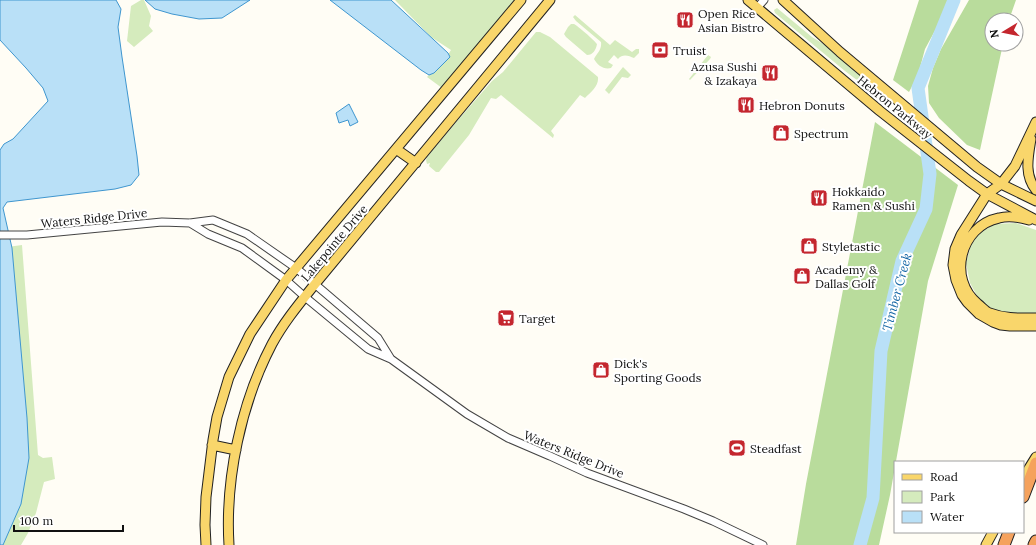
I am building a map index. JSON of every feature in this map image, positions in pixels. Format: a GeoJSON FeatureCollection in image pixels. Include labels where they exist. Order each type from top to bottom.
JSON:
{"type":"FeatureCollection","features":[{"type":"Feature","properties":{"kind":"highway"},"geometry":{"type":"LineString","coordinates":[[1024,494],[1036,463]]}},
{"type":"Feature","properties":{"kind":"highway"},"geometry":{"type":"LineString","coordinates":[[1004,545],[1010,533]]}},
{"type":"Feature","properties":{"kind":"highway"},"geometry":{"type":"LineString","coordinates":[[1034,545],[1036,541]]}},
{"type":"Feature","properties":{"kind":"main road","name":"Lakepointe Drive"},"geometry":{"type":"LineString","coordinates":[[206,545],[206,497],[217,416],[229,377],[250,334],[286,280],[521,0]]}},
{"type":"Feature","properties":{"kind":"main road","name":"Lakepointe Drive"},"geometry":{"type":"LineString","coordinates":[[229,545],[228,526],[231,479],[236,450],[244,413],[253,386],[272,344],[290,316],[315,284],[550,0]]}},
{"type":"Feature","properties":{"kind":"main road","name":"Hebron Parkway"},"geometry":{"type":"LineString","coordinates":[[748,0],[880,111],[969,181],[987,194],[1036,221]]}},
{"type":"Feature","properties":{"kind":"main road","name":"Hebron Parkway"},"geometry":{"type":"LineString","coordinates":[[783,0],[884,90],[978,166],[1001,184],[1036,201]]}},
{"type":"Feature","properties":{"kind":"main road"},"geometry":{"type":"LineString","coordinates":[[1036,122],[1015,166],[1001,184],[987,194],[960,235],[955,249],[953,265],[958,288],[966,302],[979,314],[1001,325],[1036,326]]}},
{"type":"Feature","properties":{"kind":"main road"},"geometry":{"type":"LineString","coordinates":[[1031,132],[1028,175],[1032,186],[1036,190]]}},
{"type":"Feature","properties":{"kind":"main road"},"geometry":{"type":"LineString","coordinates":[[396,149],[416,163]]}},
{"type":"Feature","properties":{"kind":"main road"},"geometry":{"type":"LineString","coordinates":[[1036,221],[1011,216],[998,218],[985,223],[974,232],[966,243],[960,264],[962,278],[967,292],[976,303],[989,313],[1006,317],[1036,318]]}},
{"type":"Feature","properties":{"kind":"main road"},"geometry":{"type":"LineString","coordinates":[[212,444],[236,450]]}},
{"type":"Feature","properties":{"kind":"main road"},"geometry":{"type":"LineString","coordinates":[[1024,476],[1036,457]]}},
{"type":"Feature","properties":{"kind":"main road"},"geometry":{"type":"LineString","coordinates":[[986,545],[992,533]]}},
{"type":"Feature","properties":{"kind":"street"},"geometry":{"type":"LineString","coordinates":[[757,8],[764,0]]}},
{"type":"Feature","properties":{"kind":"street","name":"Waters Ridge Drive"},"geometry":{"type":"LineString","coordinates":[[0,235],[27,235],[162,222],[190,223],[213,220],[247,234],[296,268],[378,338],[391,359]]}},
{"type":"Feature","properties":{"kind":"street","name":"Waters Ridge Drive"},"geometry":{"type":"LineString","coordinates":[[190,223],[208,234],[242,248],[286,280],[368,349],[391,359],[467,414],[508,438],[587,473],[713,521],[763,545]]}},
{"type":"Feature","properties":{"kind":"green space"},"geometry":{"type":"Polygon","coordinates":[[[141,0],[144,0],[151,16],[149,26],[153,31],[134,47],[127,41],[131,6],[141,0]]]}},
{"type":"Feature","properties":{"kind":"green space"},"geometry":{"type":"Polygon","coordinates":[[[395,0],[516,0],[442,88],[427,77],[451,50],[431,37],[395,0]]]}},
{"type":"Feature","properties":{"kind":"green space"},"geometry":{"type":"Polygon","coordinates":[[[919,0],[950,0],[925,49],[918,75],[909,92],[893,80],[919,0]]]}},
{"type":"Feature","properties":{"kind":"green space"},"geometry":{"type":"Polygon","coordinates":[[[969,0],[1016,0],[1012,12],[984,12],[984,52],[1001,52],[980,150],[967,145],[939,118],[929,103],[928,86],[933,68],[941,49],[969,0]]]}},
{"type":"Feature","properties":{"kind":"green space"},"geometry":{"type":"Polygon","coordinates":[[[777,8],[812,37],[830,48],[883,93],[882,99],[845,71],[775,13],[774,10],[777,8]]]}},
{"type":"Feature","properties":{"kind":"green space"},"geometry":{"type":"Polygon","coordinates":[[[575,15],[610,45],[615,40],[632,52],[639,49],[639,53],[634,58],[624,56],[618,59],[614,55],[608,62],[613,65],[611,68],[601,66],[594,59],[600,49],[601,42],[576,21],[573,17],[575,15]]]}},
{"type":"Feature","properties":{"kind":"green space"},"geometry":{"type":"Polygon","coordinates":[[[571,24],[579,27],[597,44],[593,53],[587,55],[566,37],[564,34],[571,24]]]}},
{"type":"Feature","properties":{"kind":"green space"},"geometry":{"type":"Polygon","coordinates":[[[536,32],[540,32],[550,37],[598,77],[594,89],[585,98],[580,95],[551,131],[554,135],[553,138],[501,95],[496,99],[491,98],[469,135],[439,172],[436,172],[429,166],[430,163],[427,164],[427,157],[492,81],[503,72],[536,32]]]}},
{"type":"Feature","properties":{"kind":"green space"},"geometry":{"type":"Polygon","coordinates":[[[708,55],[711,57],[710,59],[690,80],[689,79],[708,55]]]}},
{"type":"Feature","properties":{"kind":"green space"},"geometry":{"type":"Polygon","coordinates":[[[623,67],[631,75],[628,78],[622,77],[609,94],[605,90],[623,67]]]}},
{"type":"Feature","properties":{"kind":"green space"},"geometry":{"type":"Polygon","coordinates":[[[875,122],[958,185],[928,281],[896,461],[894,461],[894,472],[890,495],[879,545],[796,545],[806,484],[875,122]]]}},
{"type":"Feature","properties":{"kind":"green space"},"geometry":{"type":"Polygon","coordinates":[[[1016,223],[1036,230],[1036,315],[997,313],[981,303],[970,283],[966,263],[971,245],[979,233],[995,224],[1016,223]]]}},
{"type":"Feature","properties":{"kind":"green space"},"geometry":{"type":"Polygon","coordinates":[[[22,245],[38,455],[43,458],[52,457],[55,479],[44,482],[36,513],[28,533],[21,545],[0,545],[0,248],[22,245]]]}},
{"type":"Feature","properties":{"kind":"water"},"geometry":{"type":"Polygon","coordinates":[[[0,0],[116,0],[121,9],[118,27],[139,175],[131,185],[115,189],[7,202],[3,208],[12,248],[27,418],[29,458],[21,504],[3,545],[0,545],[0,150],[4,144],[13,139],[48,101],[43,88],[0,40],[0,0]]]}},
{"type":"Feature","properties":{"kind":"water"},"geometry":{"type":"Polygon","coordinates":[[[145,0],[250,0],[222,18],[199,19],[155,9],[145,0]]]}},
{"type":"Feature","properties":{"kind":"water"},"geometry":{"type":"Polygon","coordinates":[[[330,0],[391,0],[448,53],[450,57],[434,73],[429,75],[330,0]]]}},
{"type":"Feature","properties":{"kind":"water"},"geometry":{"type":"Polygon","coordinates":[[[349,104],[358,122],[350,126],[348,120],[339,123],[336,113],[349,104]]]}},
{"type":"Feature","properties":{"kind":"waterway","name":"Timber Creek"},"geometry":{"type":"LineString","coordinates":[[860,545],[873,498],[881,351],[902,261],[926,209],[930,174],[918,88],[954,0]]}},
{"type":"Feature","properties":{"kind":"place","name":"Open Rice Asian Bistro"},"geometry":{"type":"Point","coordinates":[685,20]}},
{"type":"Feature","properties":{"kind":"place","name":"Truist"},"geometry":{"type":"Point","coordinates":[660,50]}},
{"type":"Feature","properties":{"kind":"place","name":"Azusa Sushi & Izakaya"},"geometry":{"type":"Point","coordinates":[770,73]}},
{"type":"Feature","properties":{"kind":"place","name":"Hebron Donuts"},"geometry":{"type":"Point","coordinates":[746,105]}},
{"type":"Feature","properties":{"kind":"place","name":"Spectrum"},"geometry":{"type":"Point","coordinates":[781,133]}},
{"type":"Feature","properties":{"kind":"place","name":"Hokkaido Ramen & Sushi"},"geometry":{"type":"Point","coordinates":[819,198]}},
{"type":"Feature","properties":{"kind":"place","name":"Styletastic"},"geometry":{"type":"Point","coordinates":[809,246]}},
{"type":"Feature","properties":{"kind":"place","name":"Academy & Dallas Golf"},"geometry":{"type":"Point","coordinates":[802,276]}},
{"type":"Feature","properties":{"kind":"place","name":"Target"},"geometry":{"type":"Point","coordinates":[506,318]}},
{"type":"Feature","properties":{"kind":"place","name":"Dick's Sporting Goods"},"geometry":{"type":"Point","coordinates":[601,370]}},
{"type":"Feature","properties":{"kind":"place","name":"Steadfast"},"geometry":{"type":"Point","coordinates":[737,448]}}]}
